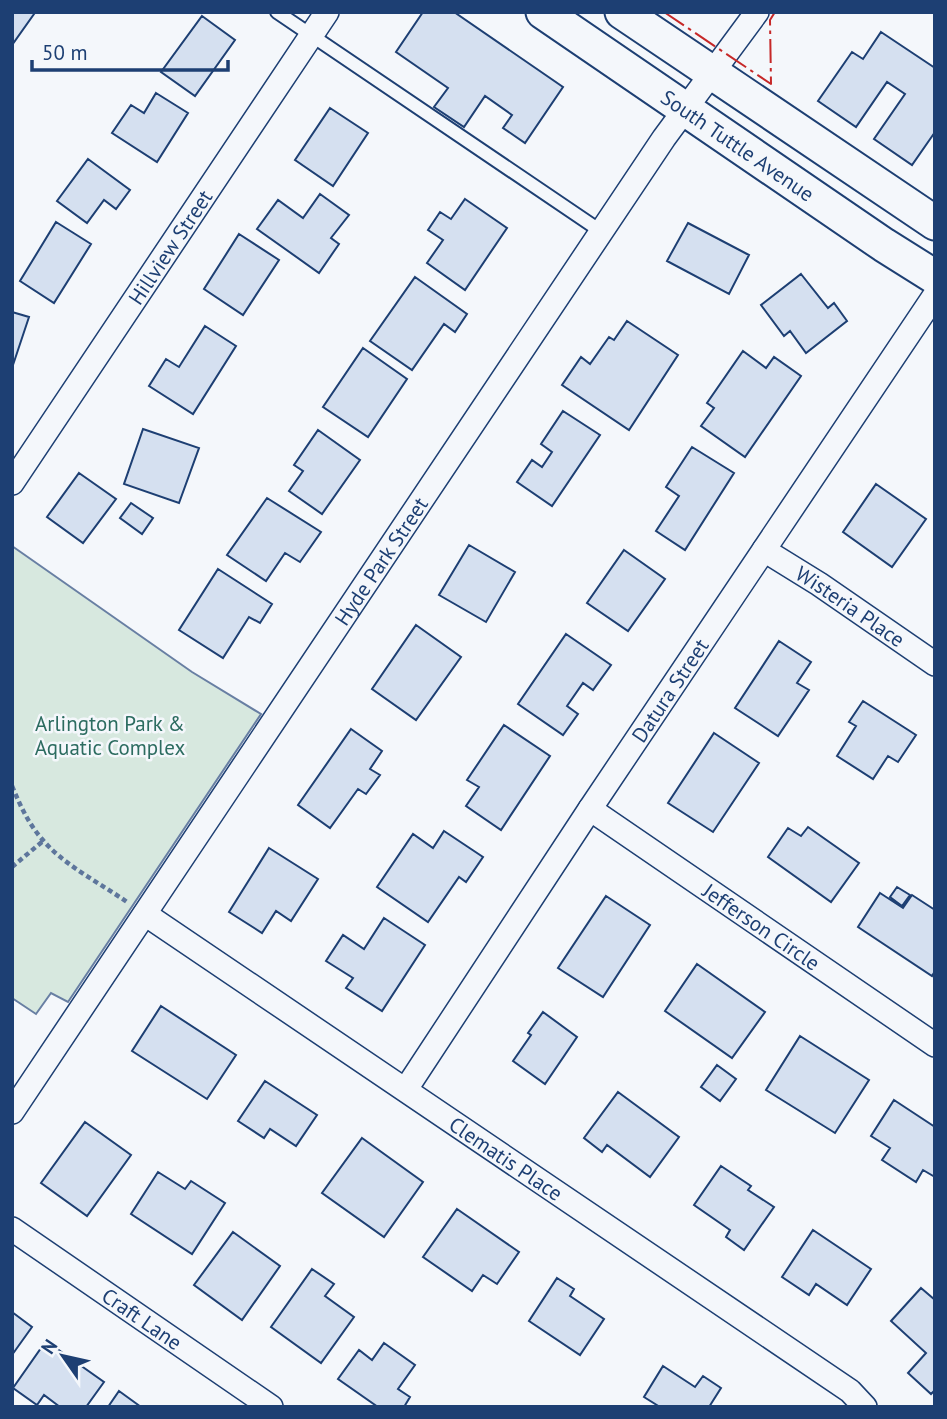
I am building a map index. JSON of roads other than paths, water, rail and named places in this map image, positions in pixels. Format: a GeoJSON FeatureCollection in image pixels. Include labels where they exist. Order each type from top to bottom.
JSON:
{"type":"FeatureCollection","features":[{"type":"Feature","properties":{"kind":"main road","name":"South Tuttle Avenue"},"geometry":{"type":"LineString","coordinates":[[543,12],[935,277]]}},
{"type":"Feature","properties":{"kind":"main road","name":"South Tuttle Avenue"},"geometry":{"type":"LineString","coordinates":[[622,12],[935,223]]}},
{"type":"Feature","properties":{"kind":"street","name":"Hillview Street"},"geometry":{"type":"LineString","coordinates":[[12,483],[327,12]]}},
{"type":"Feature","properties":{"kind":"street","name":"Hyde Park Street"},"geometry":{"type":"LineString","coordinates":[[12,1112],[602,232],[686,108],[757,12]]}},
{"type":"Feature","properties":{"kind":"street","name":"Datura Street"},"geometry":{"type":"LineString","coordinates":[[406,1089],[590,809],[935,295]]}},
{"type":"Feature","properties":{"kind":"street","name":"Wisteria Place"},"geometry":{"type":"LineString","coordinates":[[764,550],[819,584],[935,664]]}},
{"type":"Feature","properties":{"kind":"street","name":"Jefferson Circle"},"geometry":{"type":"LineString","coordinates":[[590,809],[935,1045]]}},
{"type":"Feature","properties":{"kind":"street","name":"Clematis Place"},"geometry":{"type":"LineString","coordinates":[[145,914],[850,1391],[865,1407]]}},
{"type":"Feature","properties":{"kind":"street","name":"Craft Lane"},"geometry":{"type":"LineString","coordinates":[[12,1229],[271,1407]]}},
{"type":"Feature","properties":{"kind":"lane"},"geometry":{"type":"LineString","coordinates":[[276,12],[602,232]]}},
{"type":"Feature","properties":{"kind":"park label","name":"Arlington Park & Aquatic Complex"},"geometry":{"type":"Point","coordinates":[110,735]}}]}
